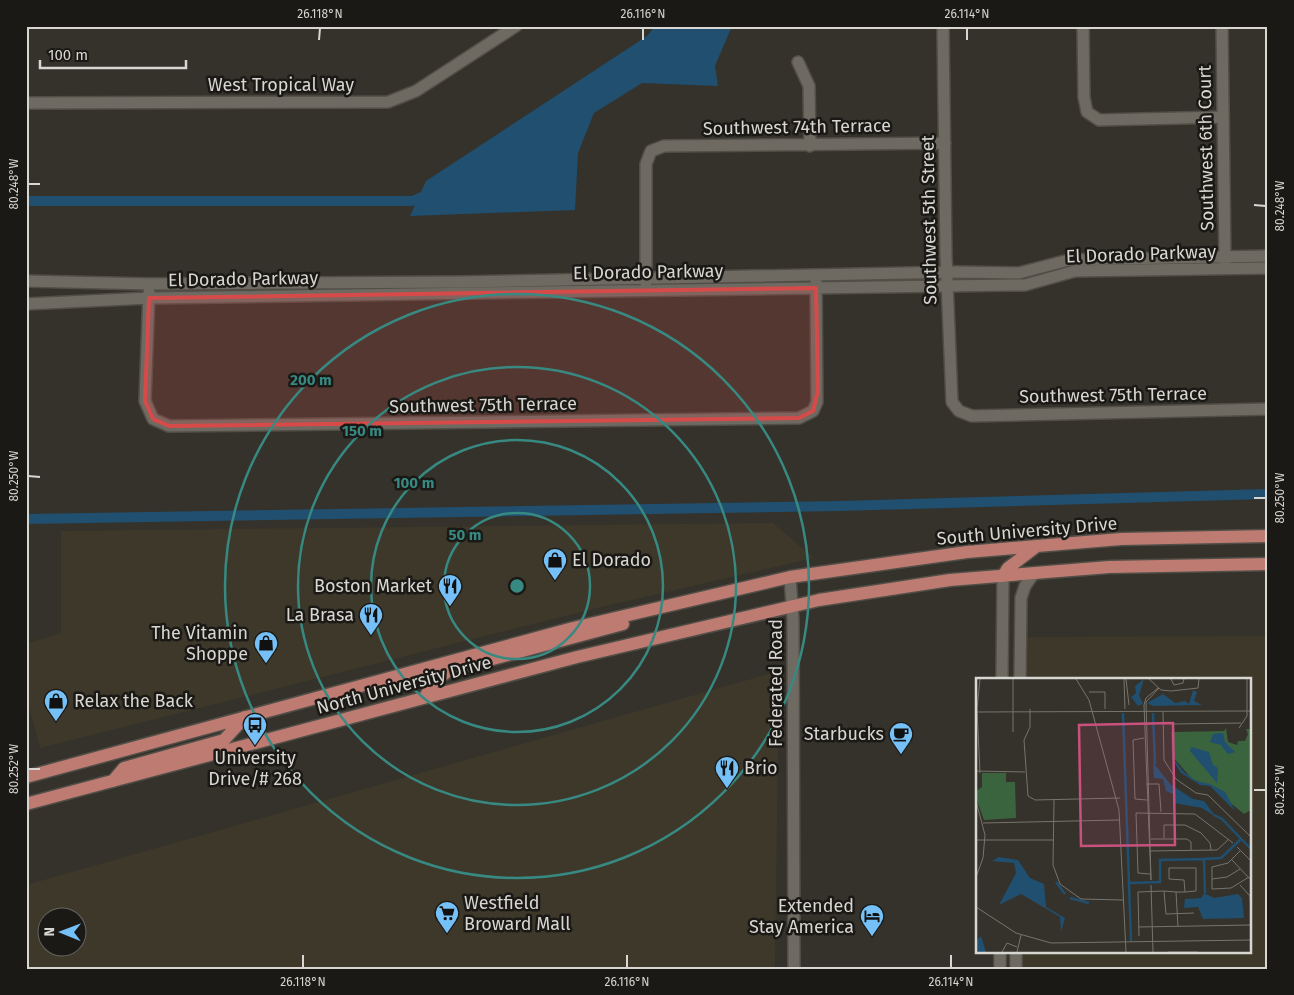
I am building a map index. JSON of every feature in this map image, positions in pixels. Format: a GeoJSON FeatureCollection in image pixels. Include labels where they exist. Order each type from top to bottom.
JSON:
{"type":"FeatureCollection","features":[{"type":"Feature","properties":{"kind":"main road","name":"South University Drive"},"geometry":{"type":"LineString","coordinates":[[790,577],[967,552],[1121,539],[1268,536]]}},
{"type":"Feature","properties":{"kind":"main road"},"geometry":{"type":"LineString","coordinates":[[1003,576],[1008,568],[1037,546]]}},
{"type":"Feature","properties":{"kind":"main road"},"geometry":{"type":"LineString","coordinates":[[792,606],[915,584],[1034,573],[1109,567],[1268,564]]}},
{"type":"Feature","properties":{"kind":"main road","name":"North University Drive"},"geometry":{"type":"LineString","coordinates":[[26,777],[573,628],[790,577]]}},
{"type":"Feature","properties":{"kind":"main road","name":"North University Drive"},"geometry":{"type":"LineString","coordinates":[[26,804],[577,658],[792,606]]}},
{"type":"Feature","properties":{"kind":"main road"},"geometry":{"type":"LineString","coordinates":[[425,698],[434,682],[448,671],[624,624],[639,612]]}},
{"type":"Feature","properties":{"kind":"main road"},"geometry":{"type":"LineString","coordinates":[[112,781],[124,768],[224,740],[246,716]]}},
{"type":"Feature","properties":{"kind":"street","name":"West Tropical Way"},"geometry":{"type":"LineString","coordinates":[[26,103],[388,102],[416,91],[516,26]]}},
{"type":"Feature","properties":{"kind":"street","name":"Southwest 5th Street"},"geometry":{"type":"LineString","coordinates":[[943,26],[946,272],[952,402],[959,411]]}},
{"type":"Feature","properties":{"kind":"street"},"geometry":{"type":"LineString","coordinates":[[1083,26],[1084,96],[1087,112],[1098,120],[1223,117]]}},
{"type":"Feature","properties":{"kind":"street","name":"Southwest 6th Court"},"geometry":{"type":"LineString","coordinates":[[1222,26],[1225,269]]}},
{"type":"Feature","properties":{"kind":"street"},"geometry":{"type":"LineString","coordinates":[[798,62],[809,86],[810,146]]}},
{"type":"Feature","properties":{"kind":"street","name":"Southwest 74th Terrace"},"geometry":{"type":"LineString","coordinates":[[646,284],[646,164],[651,151],[664,146],[810,146],[945,143]]}},
{"type":"Feature","properties":{"kind":"street","name":"El Dorado Parkway"},"geometry":{"type":"LineString","coordinates":[[26,304],[149,298],[646,284],[816,276],[946,272],[1019,273],[1068,260],[1268,256]]}},
{"type":"Feature","properties":{"kind":"street","name":"El Dorado Parkway"},"geometry":{"type":"LineString","coordinates":[[26,281],[150,284],[646,284],[816,288],[1024,284],[1075,271],[1268,268]]}},
{"type":"Feature","properties":{"kind":"street"},"geometry":{"type":"LineString","coordinates":[[816,276],[816,288]]}},
{"type":"Feature","properties":{"kind":"street"},"geometry":{"type":"LineString","coordinates":[[149,298],[150,284]]}},
{"type":"Feature","properties":{"kind":"street","name":"Southwest 75th Terrace"},"geometry":{"type":"LineString","coordinates":[[149,298],[145,401],[153,419],[169,426],[799,418],[813,411],[818,391],[816,288]]}},
{"type":"Feature","properties":{"kind":"street","name":"Southwest 75th Terrace"},"geometry":{"type":"LineString","coordinates":[[959,411],[972,416],[1268,409]]}},
{"type":"Feature","properties":{"kind":"street"},"geometry":{"type":"LineString","coordinates":[[1020,678],[1021,598],[1025,586],[1034,573]]}},
{"type":"Feature","properties":{"kind":"street"},"geometry":{"type":"LineString","coordinates":[[1002,678],[1003,576]]}},
{"type":"Feature","properties":{"kind":"street","name":"Federated Road"},"geometry":{"type":"LineString","coordinates":[[790,577],[792,606],[794,969]]}},
{"type":"Feature","properties":{"kind":"street"},"geometry":{"type":"LineString","coordinates":[[1000,952],[1000,969]]}},
{"type":"Feature","properties":{"kind":"street"},"geometry":{"type":"LineString","coordinates":[[1016,952],[1016,969]]}},
{"type":"Feature","properties":{"kind":"highlighted area"},"geometry":{"type":"Polygon","coordinates":[[[816,288],[818,391],[813,411],[799,418],[169,426],[153,419],[145,401],[149,298],[816,288]]]}},
{"type":"Feature","properties":{"kind":"shaded area"},"geometry":{"type":"Polygon","coordinates":[[[773,523],[814,558],[597,608],[40,748],[26,696],[26,644],[61,633],[61,531],[773,523]]]}},
{"type":"Feature","properties":{"kind":"shaded area"},"geometry":{"type":"Polygon","coordinates":[[[1268,636],[1268,969],[1021,969],[1021,952],[1252,952],[1252,678],[1020,678],[1020,637],[1268,636]]]}},
{"type":"Feature","properties":{"kind":"shaded area"},"geometry":{"type":"Polygon","coordinates":[[[779,671],[775,969],[26,969],[26,885],[779,671]]]}},
{"type":"Feature","properties":{"kind":"water"},"geometry":{"type":"Polygon","coordinates":[[[655,26],[732,26],[715,66],[718,86],[642,83],[594,113],[578,153],[575,210],[410,216],[426,181],[647,36],[655,26]]]}},
{"type":"Feature","properties":{"kind":"waterway"},"geometry":{"type":"LineString","coordinates":[[26,201],[412,201],[429,194]]}},
{"type":"Feature","properties":{"kind":"waterway"},"geometry":{"type":"LineString","coordinates":[[26,519],[839,506],[1268,494]]}},
{"type":"Feature","properties":{"kind":"place","name":"El Dorado"},"geometry":{"type":"Point","coordinates":[555,581]}},
{"type":"Feature","properties":{"kind":"place","name":"Boston Market"},"geometry":{"type":"Point","coordinates":[450,607]}},
{"type":"Feature","properties":{"kind":"place","name":"La Brasa"},"geometry":{"type":"Point","coordinates":[371,636]}},
{"type":"Feature","properties":{"kind":"place","name":"The Vitamin Shoppe"},"geometry":{"type":"Point","coordinates":[266,664]}},
{"type":"Feature","properties":{"kind":"place","name":"Relax the Back"},"geometry":{"type":"Point","coordinates":[56,722]}},
{"type":"Feature","properties":{"kind":"place","name":"University Drive/# 268"},"geometry":{"type":"Point","coordinates":[255,746]}},
{"type":"Feature","properties":{"kind":"place","name":"Starbucks"},"geometry":{"type":"Point","coordinates":[901,755]}},
{"type":"Feature","properties":{"kind":"place","name":"Brio"},"geometry":{"type":"Point","coordinates":[727,789]}},
{"type":"Feature","properties":{"kind":"place","name":"Westfield Broward Mall"},"geometry":{"type":"Point","coordinates":[447,934]}},
{"type":"Feature","properties":{"kind":"place","name":"Extended Stay America"},"geometry":{"type":"Point","coordinates":[872,937]}}]}
